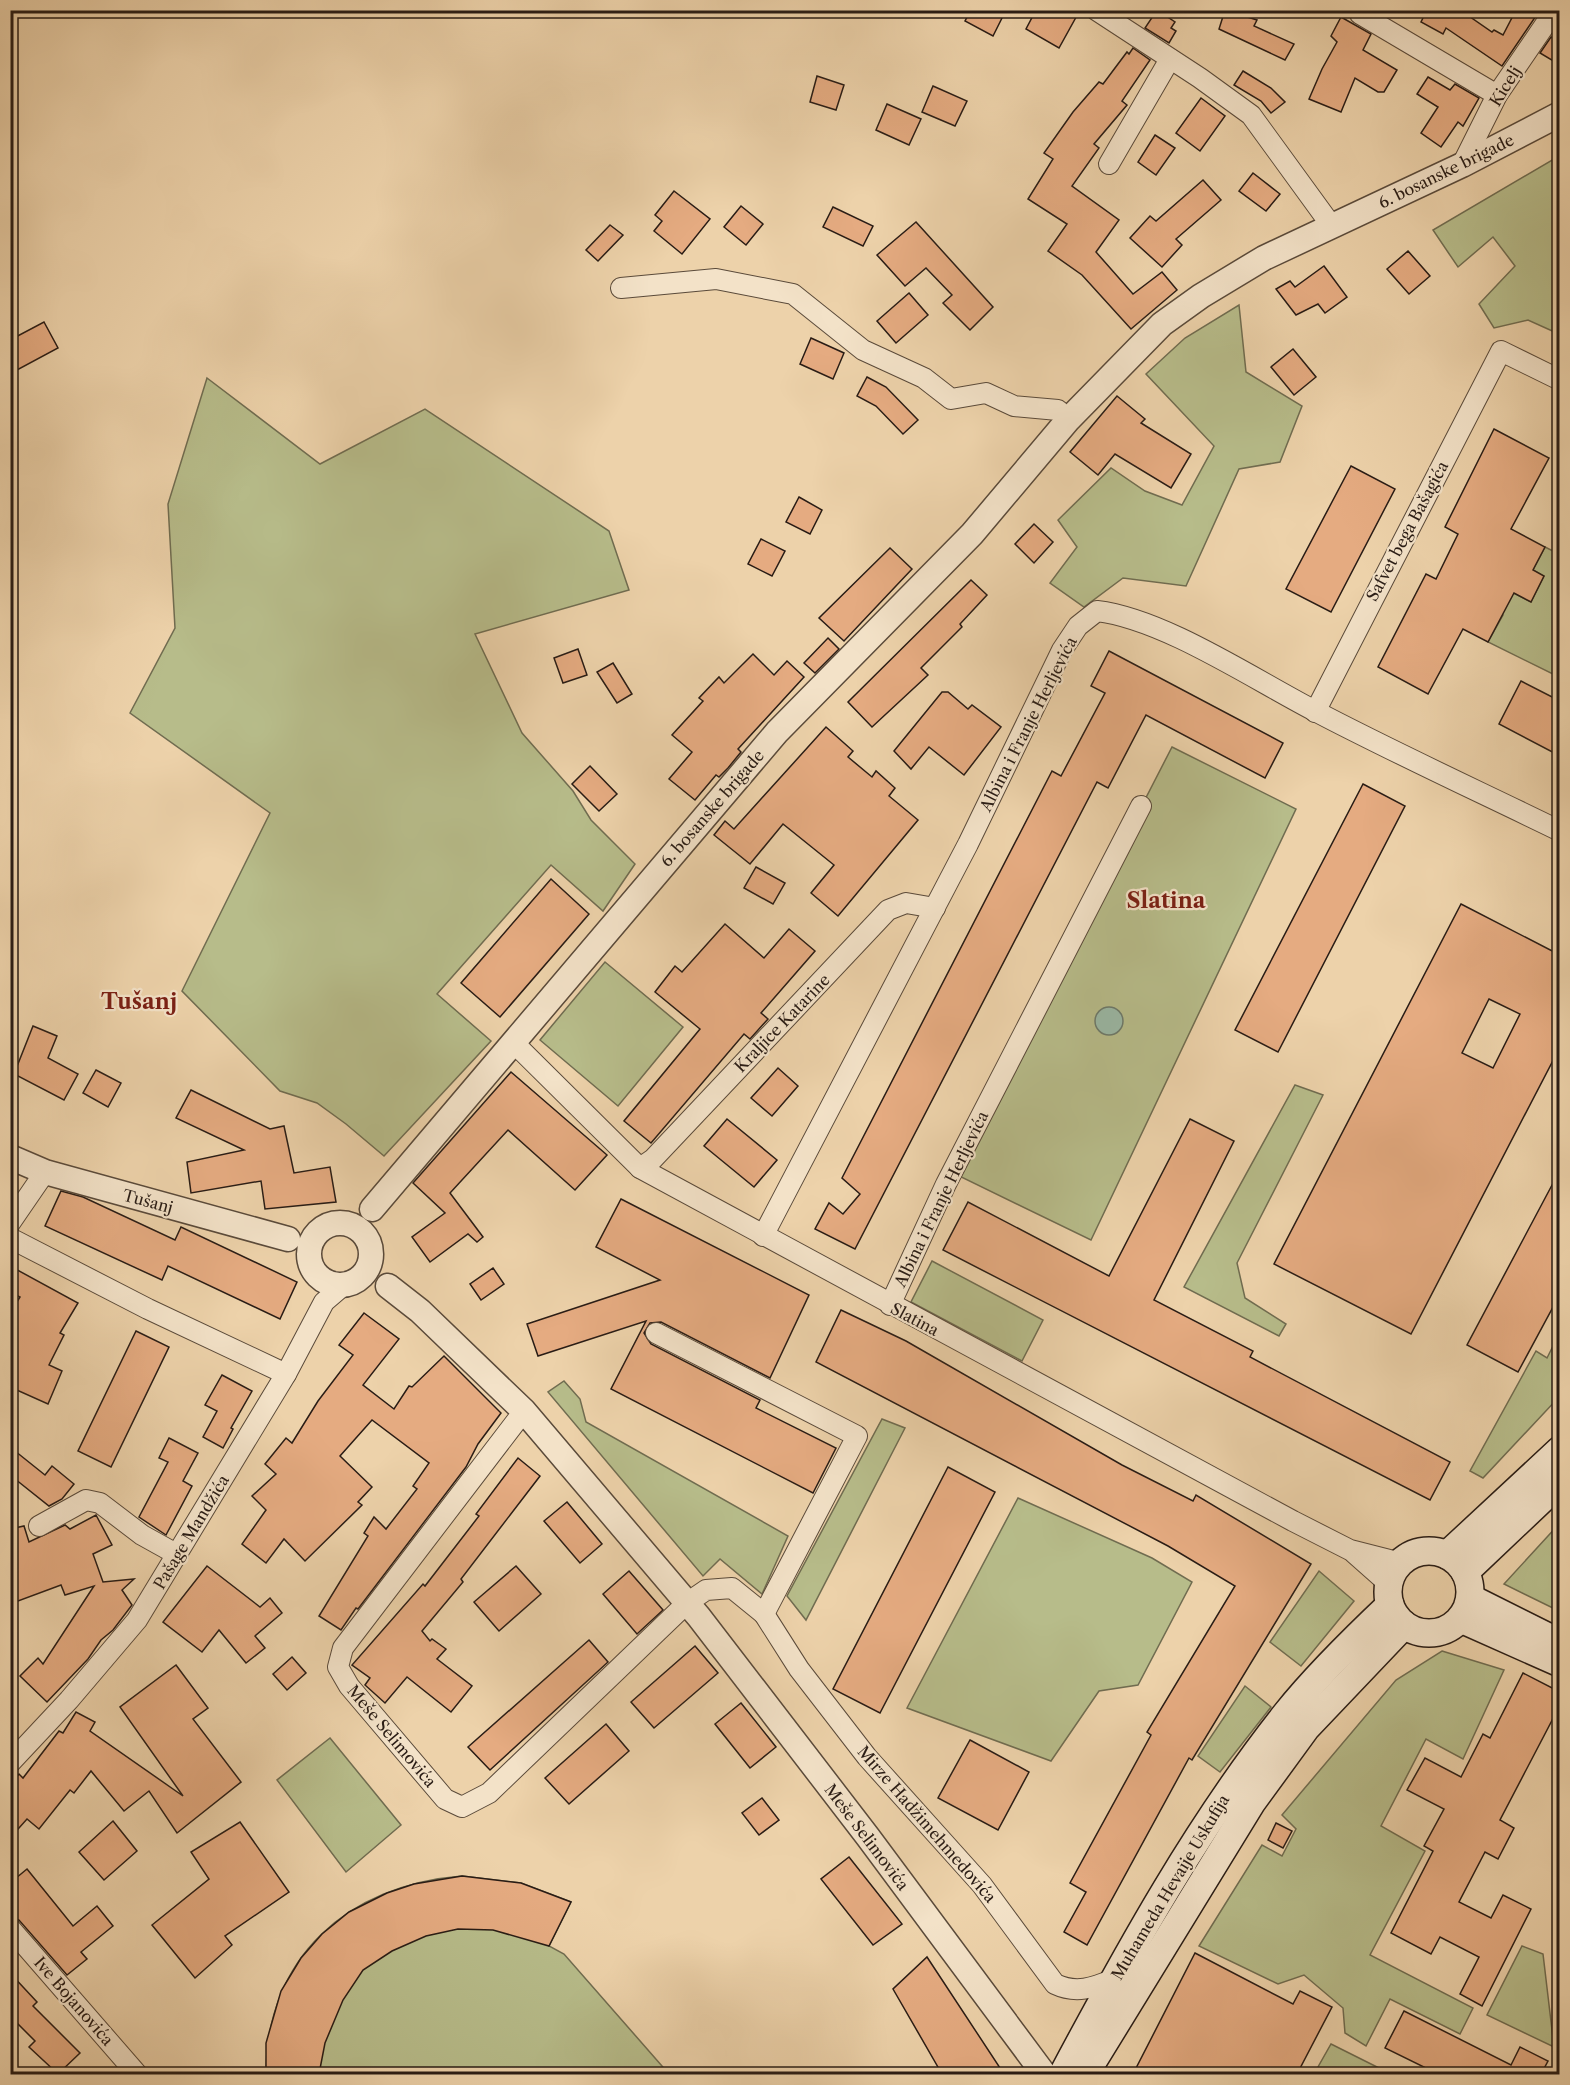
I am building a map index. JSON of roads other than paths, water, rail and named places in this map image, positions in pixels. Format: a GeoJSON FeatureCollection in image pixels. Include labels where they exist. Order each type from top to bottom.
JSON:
{"type":"FeatureCollection","features":[{"type":"Feature","properties":{"kind":"main road"},"geometry":{"type":"LineString","coordinates":[[1560,1450],[1460,1586],[1440,1632],[1415,1631],[1396,1594],[1423,1552],[1460,1586],[1560,1663]]}},
{"type":"Feature","properties":{"kind":"main road"},"geometry":{"type":"LineString","coordinates":[[1460,1586],[1560,1482]]}},
{"type":"Feature","properties":{"kind":"main road"},"geometry":{"type":"LineString","coordinates":[[1460,1586],[1560,1643]]}},
{"type":"Feature","properties":{"kind":"main road","name":"Muhameda Hevaije Uskufija"},"geometry":{"type":"LineString","coordinates":[[1062,2074],[1186,1856],[1237,1779],[1287,1713],[1396,1594]]}},
{"type":"Feature","properties":{"kind":"main road","name":"Muhameda Hevaije Uskufija"},"geometry":{"type":"LineString","coordinates":[[1085,2074],[1252,1802],[1306,1728],[1396,1594]]}},
{"type":"Feature","properties":{"kind":"street"},"geometry":{"type":"LineString","coordinates":[[1096,10],[1251,115],[1331,225]]}},
{"type":"Feature","properties":{"kind":"street","name":"Kicelj"},"geometry":{"type":"LineString","coordinates":[[1462,165],[1497,95],[1555,10]]}},
{"type":"Feature","properties":{"kind":"street"},"geometry":{"type":"LineString","coordinates":[[1360,14],[1497,95]]}},
{"type":"Feature","properties":{"kind":"street"},"geometry":{"type":"LineString","coordinates":[[1109,164],[1170,59]]}},
{"type":"Feature","properties":{"kind":"street","name":"6. bosanske brigade"},"geometry":{"type":"LineString","coordinates":[[372,1209],[777,732],[972,534],[1068,420],[1162,324],[1201,296],[1264,258],[1462,165],[1560,114]]}},
{"type":"Feature","properties":{"kind":"street"},"geometry":{"type":"LineString","coordinates":[[621,288],[716,279],[793,294],[863,350],[924,378],[951,399],[986,393],[1014,406],[1058,410],[1068,420]]}},
{"type":"Feature","properties":{"kind":"street","name":"Safvet bega Bašagića"},"geometry":{"type":"LineString","coordinates":[[1315,712],[1501,351],[1560,380]]}},
{"type":"Feature","properties":{"kind":"street","name":"Albina i Franje Herljevića"},"geometry":{"type":"LineString","coordinates":[[764,1236],[934,908],[1062,650],[1078,626],[1097,611],[1121,614],[1180,639],[1315,712],[1560,831]]}},
{"type":"Feature","properties":{"kind":"street","name":"Albina i Franje Herljevića"},"geometry":{"type":"LineString","coordinates":[[890,1305],[946,1185],[1141,806]]}},
{"type":"Feature","properties":{"kind":"street","name":"Kraljice Katarine"},"geometry":{"type":"LineString","coordinates":[[640,1168],[669,1142],[888,910],[906,903],[934,908]]}},
{"type":"Feature","properties":{"kind":"street","name":"Slatina"},"geometry":{"type":"LineString","coordinates":[[513,1042],[640,1168],[890,1305],[1350,1550],[1396,1594]]}},
{"type":"Feature","properties":{"kind":"street","name":"Tušanj"},"geometry":{"type":"LineString","coordinates":[[10,1156],[45,1172],[288,1239]]}},
{"type":"Feature","properties":{"kind":"street"},"geometry":{"type":"LineString","coordinates":[[10,1223],[45,1172]]}},
{"type":"Feature","properties":{"kind":"street"},"geometry":{"type":"LineString","coordinates":[[344,1223],[372,1209]]}},
{"type":"Feature","properties":{"kind":"street"},"geometry":{"type":"LineString","coordinates":[[350,1283],[362,1275],[369,1249],[372,1209]]}},
{"type":"Feature","properties":{"kind":"street"},"geometry":{"type":"LineString","coordinates":[[288,1239],[318,1232],[334,1223],[344,1223],[362,1231],[388,1286]]}},
{"type":"Feature","properties":{"kind":"street"},"geometry":{"type":"LineString","coordinates":[[309,1259],[312,1240],[318,1232]]}},
{"type":"Feature","properties":{"kind":"street"},"geometry":{"type":"LineString","coordinates":[[10,1238],[148,1309],[286,1374]]}},
{"type":"Feature","properties":{"kind":"street"},"geometry":{"type":"LineString","coordinates":[[288,1239],[300,1246],[312,1268],[326,1282],[388,1286]]}},
{"type":"Feature","properties":{"kind":"street","name":"Pašage Mandžića"},"geometry":{"type":"LineString","coordinates":[[10,1762],[69,1700],[131,1627],[178,1556],[286,1374],[324,1302],[335,1290],[350,1283]]}},
{"type":"Feature","properties":{"kind":"street","name":"Meše Selimovića"},"geometry":{"type":"LineString","coordinates":[[388,1286],[420,1311],[524,1411],[687,1603],[868,1837],[1044,2074]]}},
{"type":"Feature","properties":{"kind":"street"},"geometry":{"type":"LineString","coordinates":[[656,1333],[857,1436],[764,1614]]}},
{"type":"Feature","properties":{"kind":"street","name":"Meše Selimovića"},"geometry":{"type":"LineString","coordinates":[[524,1411],[343,1648],[338,1667],[349,1686],[445,1799],[462,1807],[489,1793],[687,1603]]}},
{"type":"Feature","properties":{"kind":"street"},"geometry":{"type":"LineString","coordinates":[[39,1526],[86,1500],[100,1503],[142,1535],[178,1556]]}},
{"type":"Feature","properties":{"kind":"street","name":"Mirze Hadžimehmedovića"},"geometry":{"type":"LineString","coordinates":[[687,1603],[706,1590],[732,1588],[764,1614],[799,1670],[867,1757],[982,1885],[1055,1984],[1068,1990],[1080,1990],[1114,1979]]}},
{"type":"Feature","properties":{"kind":"street","name":"Ive Bojanovića"},"geometry":{"type":"LineString","coordinates":[[10,1928],[137,2074]]}},
{"type":"Feature","properties":{"kind":"district","name":"Slatina"},"geometry":{"type":"Point","coordinates":[1166,900]}},
{"type":"Feature","properties":{"kind":"district","name":"Tušanj"},"geometry":{"type":"Point","coordinates":[139,1001]}}]}
